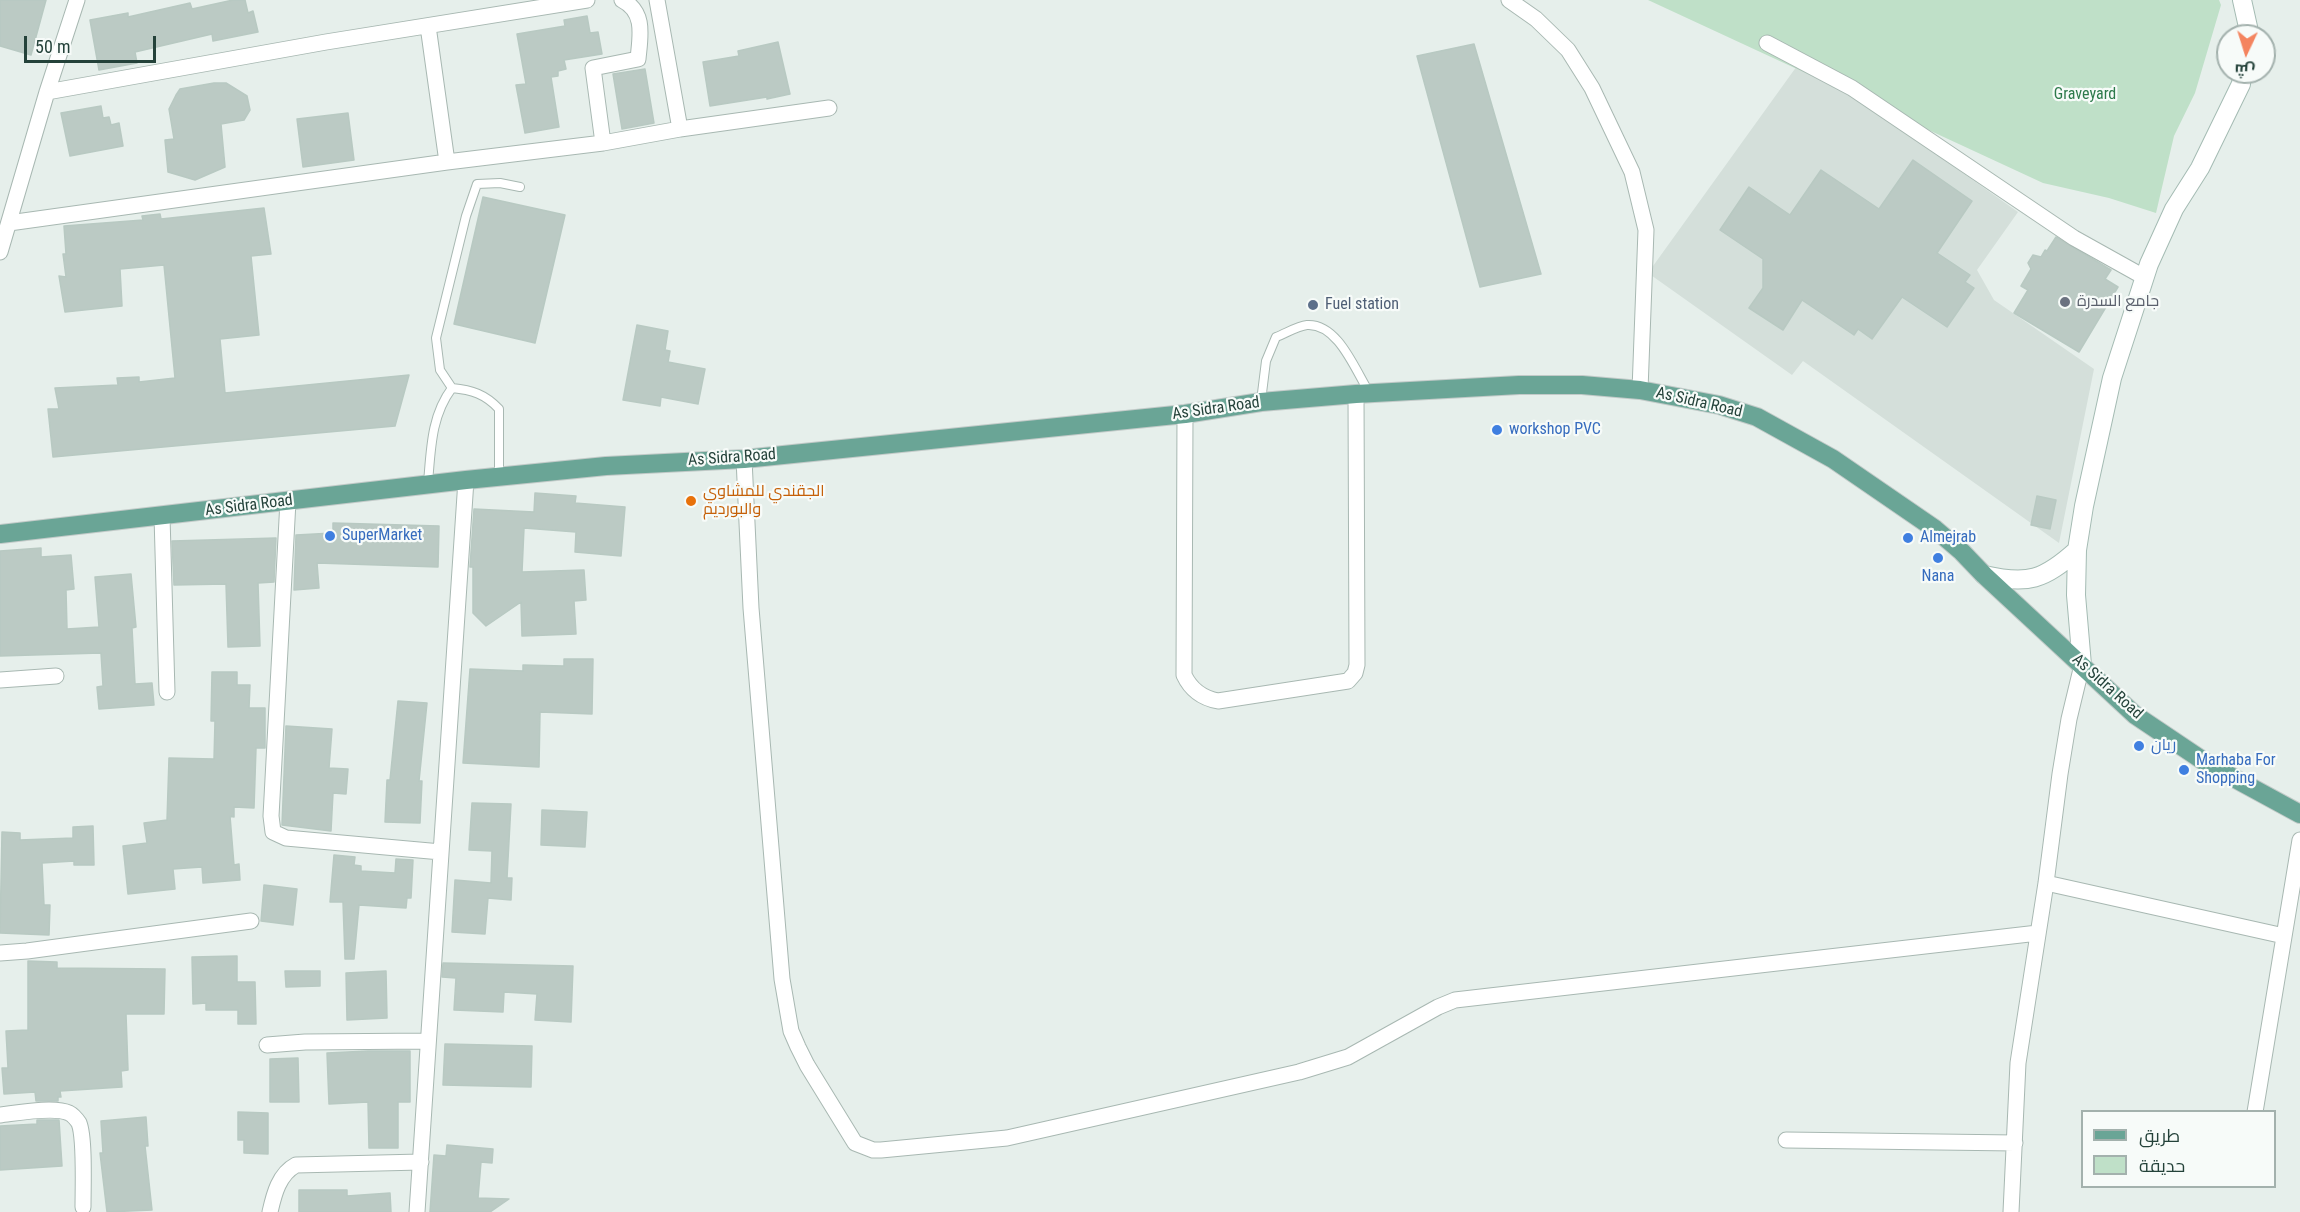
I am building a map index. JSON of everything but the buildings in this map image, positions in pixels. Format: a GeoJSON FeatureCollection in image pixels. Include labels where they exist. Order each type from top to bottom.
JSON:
{"type":"FeatureCollection","features":[{"type":"Feature","properties":{"kind":"main road","name":"As Sidra Road"},"geometry":{"type":"LineString","coordinates":[[0,534],[466,480],[606,466],[744,459],[1185,414],[1261,402],[1363,393],[1529,385],[1582,385],[1640,390],[1719,405],[1757,417],[1833,459],[1935,529],[2144,721],[2208,764],[2300,814]]}},
{"type":"Feature","properties":{"kind":"street"},"geometry":{"type":"LineString","coordinates":[[0,252],[47,92],[77,0]]}},
{"type":"Feature","properties":{"kind":"street"},"geometry":{"type":"LineString","coordinates":[[47,92],[326,42],[587,0]]}},
{"type":"Feature","properties":{"kind":"street"},"geometry":{"type":"LineString","coordinates":[[603,143],[593,68],[638,59],[641,32],[639,16],[622,0]]}},
{"type":"Feature","properties":{"kind":"street"},"geometry":{"type":"LineString","coordinates":[[657,0],[680,129]]}},
{"type":"Feature","properties":{"kind":"street"},"geometry":{"type":"LineString","coordinates":[[1509,0],[1536,19],[1568,50],[1592,88],[1632,172],[1646,230],[1640,390]]}},
{"type":"Feature","properties":{"kind":"street"},"geometry":{"type":"LineString","coordinates":[[2242,0],[2246,24]]}},
{"type":"Feature","properties":{"kind":"street"},"geometry":{"type":"LineString","coordinates":[[428,26],[447,162]]}},
{"type":"Feature","properties":{"kind":"street"},"geometry":{"type":"LineString","coordinates":[[1767,44],[1852,88],[2074,238],[2144,278]]}},
{"type":"Feature","properties":{"kind":"street"},"geometry":{"type":"LineString","coordinates":[[2011,1212],[2018,1064],[2069,719],[2082,665],[2076,595],[2077,550],[2084,506],[2112,378],[2144,278],[2175,209],[2199,168],[2241,84]]}},
{"type":"Feature","properties":{"kind":"street"},"geometry":{"type":"LineString","coordinates":[[9,223],[447,162],[603,143],[680,129],[829,108]]}},
{"type":"Feature","properties":{"kind":"street"},"geometry":{"type":"LineString","coordinates":[[1185,414],[1184,675],[1189,685],[1201,695],[1218,700],[1348,681],[1355,673],[1363,393]]}},
{"type":"Feature","properties":{"kind":"street"},"geometry":{"type":"LineString","coordinates":[[744,459],[751,608],[782,979],[791,1031],[803,1056],[855,1143],[861,1147],[881,1150],[1006,1138],[1299,1072],[1348,1057],[1438,1007],[1455,1000],[2038,933]]}},
{"type":"Feature","properties":{"kind":"street"},"geometry":{"type":"LineString","coordinates":[[417,1212],[466,480]]}},
{"type":"Feature","properties":{"kind":"street"},"geometry":{"type":"LineString","coordinates":[[288,501],[271,816],[273,832],[286,838],[441,852]]}},
{"type":"Feature","properties":{"kind":"street"},"geometry":{"type":"LineString","coordinates":[[162,516],[167,692]]}},
{"type":"Feature","properties":{"kind":"street"},"geometry":{"type":"LineString","coordinates":[[1984,575],[2011,581],[2034,578],[2056,568],[2077,550]]}},
{"type":"Feature","properties":{"kind":"street"},"geometry":{"type":"LineString","coordinates":[[0,680],[56,676]]}},
{"type":"Feature","properties":{"kind":"street"},"geometry":{"type":"LineString","coordinates":[[2254,1110],[2300,840]]}},
{"type":"Feature","properties":{"kind":"street"},"geometry":{"type":"LineString","coordinates":[[2046,883],[2284,936]]}},
{"type":"Feature","properties":{"kind":"street"},"geometry":{"type":"LineString","coordinates":[[0,953],[250,921]]}},
{"type":"Feature","properties":{"kind":"street"},"geometry":{"type":"LineString","coordinates":[[267,1045],[305,1042],[428,1041]]}},
{"type":"Feature","properties":{"kind":"street"},"geometry":{"type":"LineString","coordinates":[[0,1115],[56,1111],[69,1113],[74,1117],[79,1125],[81,1139],[83,1207]]}},
{"type":"Feature","properties":{"kind":"street"},"geometry":{"type":"LineString","coordinates":[[1786,1140],[2014,1143]]}},
{"type":"Feature","properties":{"kind":"street"},"geometry":{"type":"LineString","coordinates":[[270,1212],[276,1188],[284,1175],[296,1165],[421,1162]]}},
{"type":"Feature","properties":{"kind":"lane"},"geometry":{"type":"LineString","coordinates":[[499,477],[499,409],[491,400],[473,391],[452,388],[440,370],[436,338],[466,216],[477,184],[500,183],[520,188]]}},
{"type":"Feature","properties":{"kind":"lane"},"geometry":{"type":"LineString","coordinates":[[1261,402],[1266,360],[1276,337],[1306,325],[1322,327],[1339,343],[1363,393]]}},
{"type":"Feature","properties":{"kind":"lane"},"geometry":{"type":"LineString","coordinates":[[428,484],[436,416],[442,401],[452,388]]}},
{"type":"Feature","properties":{"kind":"shaded area"},"geometry":{"type":"Polygon","coordinates":[[[1802,59],[2018,212],[1977,270],[1994,300],[2094,369],[2059,543],[1803,361],[1792,375],[1648,273],[1802,59]]]}},
{"type":"Feature","properties":{"kind":"green space","name":"Graveyard"},"geometry":{"type":"Polygon","coordinates":[[[1648,0],[2219,0],[2221,5],[2195,93],[2174,136],[2156,213],[2109,198],[2043,183],[1648,0]]]}},
{"type":"Feature","properties":{"kind":"place","name":"جامع السدرة"},"geometry":{"type":"Point","coordinates":[2065,302]}},
{"type":"Feature","properties":{"kind":"place","name":"Fuel station"},"geometry":{"type":"Point","coordinates":[1313,305]}},
{"type":"Feature","properties":{"kind":"place","name":"workshop PVC"},"geometry":{"type":"Point","coordinates":[1497,430]}},
{"type":"Feature","properties":{"kind":"place","name":"الجقندي للمشاوي والبورديم"},"geometry":{"type":"Point","coordinates":[691,501]}},
{"type":"Feature","properties":{"kind":"place","name":"SuperMarket"},"geometry":{"type":"Point","coordinates":[330,536]}},
{"type":"Feature","properties":{"kind":"place","name":"Almejrab"},"geometry":{"type":"Point","coordinates":[1908,538]}},
{"type":"Feature","properties":{"kind":"place","name":"Nana"},"geometry":{"type":"Point","coordinates":[1938,558]}},
{"type":"Feature","properties":{"kind":"place","name":"ريان"},"geometry":{"type":"Point","coordinates":[2139,746]}},
{"type":"Feature","properties":{"kind":"place","name":"Marhaba For Shopping"},"geometry":{"type":"Point","coordinates":[2184,770]}}]}
